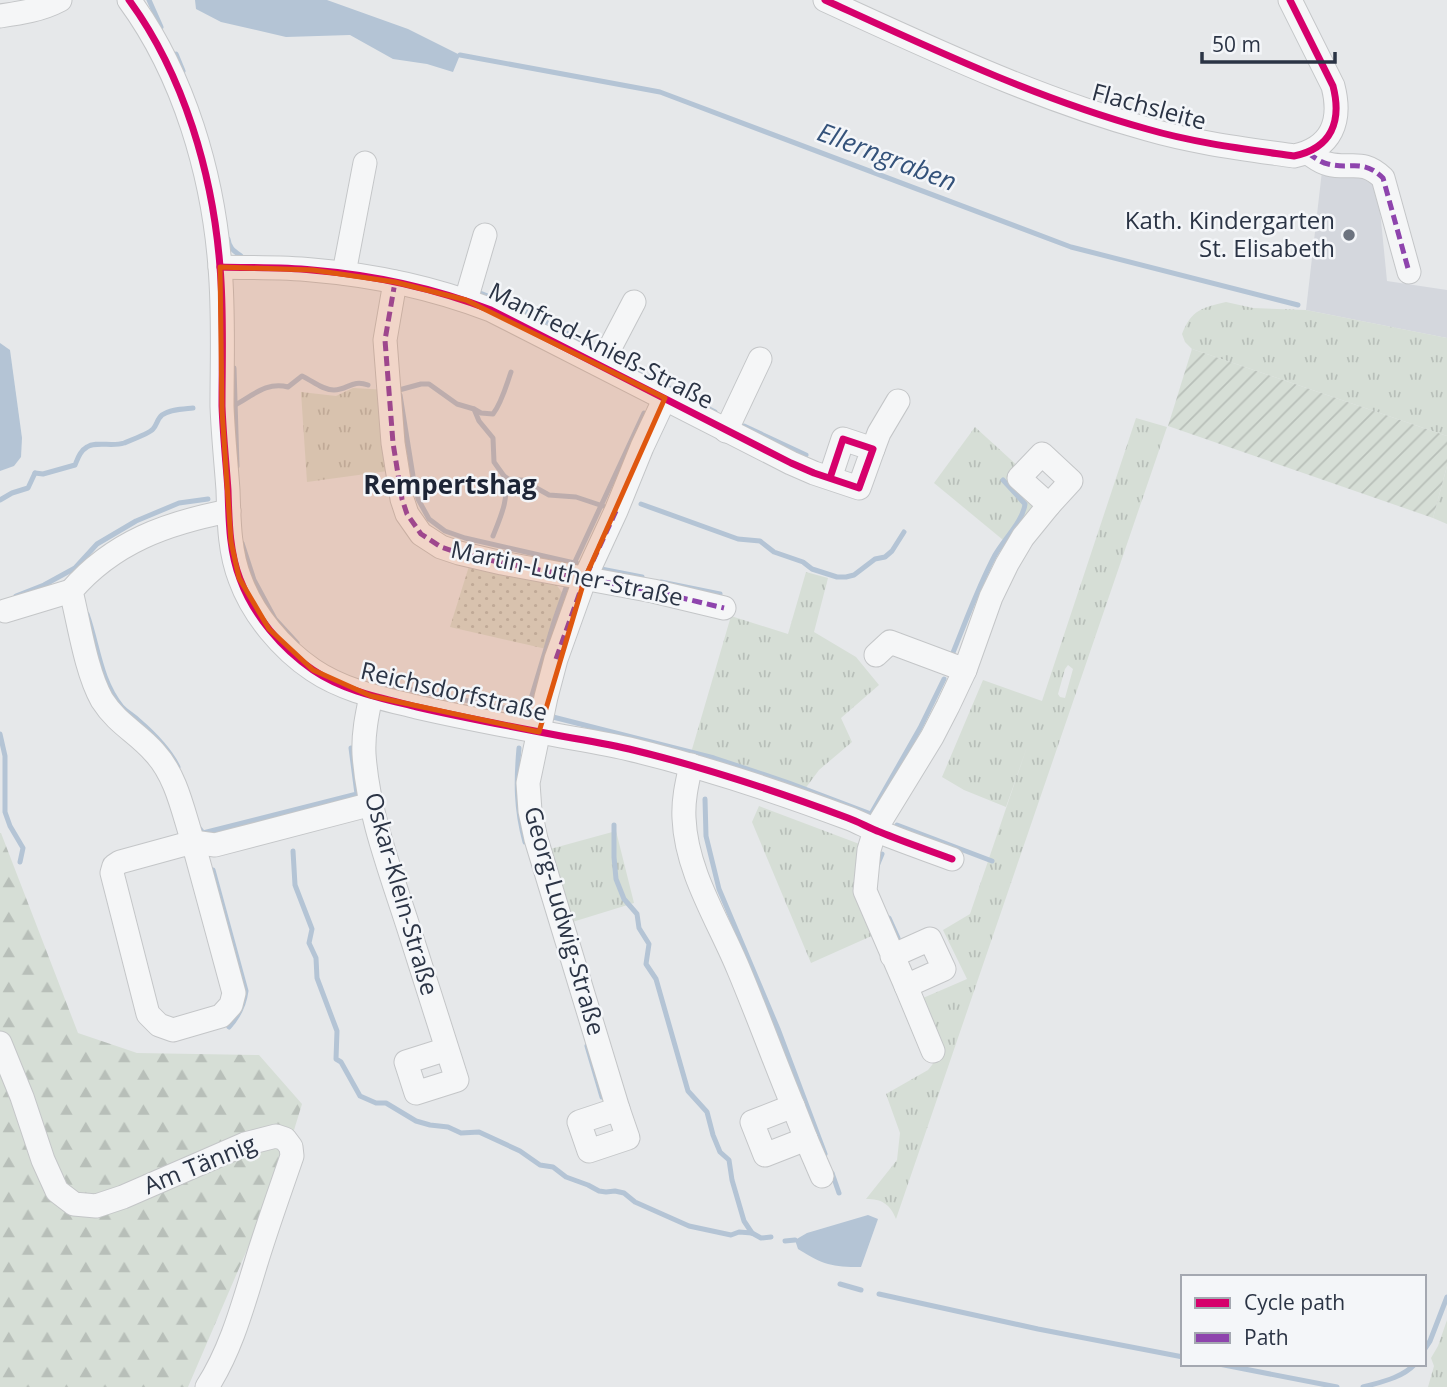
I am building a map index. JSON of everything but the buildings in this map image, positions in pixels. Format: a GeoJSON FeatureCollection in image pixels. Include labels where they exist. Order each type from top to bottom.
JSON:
{"type":"FeatureCollection","features":[{"type":"Feature","properties":{"kind":"street"},"geometry":{"type":"LineString","coordinates":[[0,16],[25,5],[49,6],[60,0]]}},
{"type":"Feature","properties":{"kind":"street","name":"Reichsdorfstraße"},"geometry":{"type":"LineString","coordinates":[[129,0],[142,17],[171,70],[183,99],[207,182],[220,267],[222,411],[231,542],[239,578],[253,606],[286,649],[313,670],[339,684],[371,696],[625,748],[691,765],[777,792],[952,859]]}},
{"type":"Feature","properties":{"kind":"street","name":"Flachsleite"},"geometry":{"type":"LineString","coordinates":[[825,0],[1016,85],[1093,113],[1200,142],[1294,156],[1308,153]]}},
{"type":"Feature","properties":{"kind":"street"},"geometry":{"type":"LineString","coordinates":[[1290,0],[1333,86],[1336,101],[1336,117],[1331,133],[1322,144],[1308,153],[1327,164],[1373,169],[1382,178],[1409,272]]}},
{"type":"Feature","properties":{"kind":"street"},"geometry":{"type":"LineString","coordinates":[[344,274],[365,163]]}},
{"type":"Feature","properties":{"kind":"street","name":"Manfred-Knieß-Straße"},"geometry":{"type":"LineString","coordinates":[[466,300],[485,235]]}},
{"type":"Feature","properties":{"kind":"street","name":"Manfred-Knieß-Straße"},"geometry":{"type":"LineString","coordinates":[[220,267],[295,268],[344,274],[395,282],[466,300],[601,365],[791,463],[859,488],[879,433],[898,401]]}},
{"type":"Feature","properties":{"kind":"street","name":"Martin-Luther-Straße"},"geometry":{"type":"LineString","coordinates":[[395,282],[385,340],[387,377],[402,499],[407,514],[421,534],[429,541],[459,553],[653,591],[723,608]]}},
{"type":"Feature","properties":{"kind":"street","name":"Manfred-Knieß-Straße"},"geometry":{"type":"LineString","coordinates":[[601,365],[634,302]]}},
{"type":"Feature","properties":{"kind":"street","name":"Manfred-Knieß-Straße"},"geometry":{"type":"LineString","coordinates":[[726,431],[760,359]]}},
{"type":"Feature","properties":{"kind":"street","name":"Georg-Ludwig-Straße"},"geometry":{"type":"LineString","coordinates":[[618,1109],[536,839],[528,783],[556,659],[585,578],[665,398]]}},
{"type":"Feature","properties":{"kind":"street"},"geometry":{"type":"LineString","coordinates":[[830,478],[843,439],[873,449]]}},
{"type":"Feature","properties":{"kind":"street"},"geometry":{"type":"LineString","coordinates":[[933,1051],[865,891],[869,850],[875,830],[932,737],[965,670],[991,597],[1007,564],[1023,537],[1049,505]]}},
{"type":"Feature","properties":{"kind":"street"},"geometry":{"type":"LineString","coordinates":[[5,611],[71,591],[86,573],[125,545],[167,526],[229,511]]}},
{"type":"Feature","properties":{"kind":"street"},"geometry":{"type":"LineString","coordinates":[[71,591],[94,681],[102,698],[121,724],[146,744],[164,764],[179,797],[193,842],[234,993],[230,1006],[221,1016],[173,1030],[159,1025],[148,1014],[112,873],[114,866],[193,842],[215,845],[372,804]]}},
{"type":"Feature","properties":{"kind":"street"},"geometry":{"type":"LineString","coordinates":[[876,655],[890,642],[965,670]]}},
{"type":"Feature","properties":{"kind":"street","name":"Oskar-Klein-Straße"},"geometry":{"type":"LineString","coordinates":[[371,696],[365,726],[364,752],[372,804],[383,851],[447,1049]]}},
{"type":"Feature","properties":{"kind":"street"},"geometry":{"type":"LineString","coordinates":[[691,765],[685,794],[684,818],[695,872],[738,968],[822,1176]]}},
{"type":"Feature","properties":{"kind":"street"},"geometry":{"type":"LineString","coordinates":[[892,956],[930,939],[944,969],[906,986]]}},
{"type":"Feature","properties":{"kind":"street","name":"Am Tännig"},"geometry":{"type":"LineString","coordinates":[[0,1043],[57,1191],[74,1204],[96,1206],[123,1197],[245,1143],[276,1136],[285,1139],[291,1147],[292,1156],[245,1301],[228,1345],[207,1387]]}},
{"type":"Feature","properties":{"kind":"street"},"geometry":{"type":"LineString","coordinates":[[793,1106],[752,1122],[765,1155],[806,1139]]}},
{"type":"Feature","properties":{"kind":"highlighted area"},"geometry":{"type":"Polygon","coordinates":[[[220,267],[313,270],[395,282],[466,300],[665,398],[585,578],[539,732],[371,696],[313,670],[269,629],[239,578],[231,542],[222,411],[220,267]]]}},
{"type":"Feature","properties":{"kind":"shaded area","name":"Kath. Kindergarten St. Elisabeth"},"geometry":{"type":"Polygon","coordinates":[[[1322,171],[1365,177],[1378,190],[1387,281],[1447,290],[1447,338],[1306,310],[1322,171]]]}},
{"type":"Feature","properties":{"kind":"green space"},"geometry":{"type":"Polygon","coordinates":[[[1226,302],[1253,308],[1306,310],[1447,338],[1447,436],[1192,349],[1182,334],[1190,319],[1204,308],[1226,302]]]}},
{"type":"Feature","properties":{"kind":"green space"},"geometry":{"type":"Polygon","coordinates":[[[1192,349],[1447,436],[1447,466],[1433,518],[1168,426],[1192,349]]]}},
{"type":"Feature","properties":{"kind":"green space"},"geometry":{"type":"Polygon","coordinates":[[[353,388],[387,390],[395,470],[307,482],[301,392],[336,396],[353,388]]]}},
{"type":"Feature","properties":{"kind":"green space"},"geometry":{"type":"Polygon","coordinates":[[[1136,418],[1167,427],[896,1219],[885,1203],[866,1199],[897,1160],[900,1133],[886,1094],[928,1070],[943,1051],[923,998],[967,979],[943,930],[970,914],[1027,747],[1006,807],[964,790],[942,777],[983,680],[1042,701],[1136,418]],[[1068,665],[1065,669],[1058,694],[1060,697],[1065,698],[1073,669],[1068,665]]]}},
{"type":"Feature","properties":{"kind":"green space"},"geometry":{"type":"Polygon","coordinates":[[[975,427],[1021,469],[1042,511],[1014,549],[934,483],[975,427]]]}},
{"type":"Feature","properties":{"kind":"green space"},"geometry":{"type":"Polygon","coordinates":[[[1447,466],[1447,524],[1433,518],[1447,466]]]}},
{"type":"Feature","properties":{"kind":"green space"},"geometry":{"type":"Polygon","coordinates":[[[470,563],[556,584],[565,597],[565,604],[551,650],[450,627],[470,563]]]}},
{"type":"Feature","properties":{"kind":"green space"},"geometry":{"type":"Polygon","coordinates":[[[806,572],[828,578],[814,632],[856,657],[879,685],[841,718],[852,742],[819,770],[799,797],[688,763],[731,616],[788,634],[806,572]]]}},
{"type":"Feature","properties":{"kind":"green space"},"geometry":{"type":"Polygon","coordinates":[[[759,806],[862,845],[876,934],[811,963],[752,822],[759,806]]]}},
{"type":"Feature","properties":{"kind":"green space"},"geometry":{"type":"Polygon","coordinates":[[[616,831],[634,903],[566,924],[543,851],[616,831]]]}},
{"type":"Feature","properties":{"kind":"green space"},"geometry":{"type":"Polygon","coordinates":[[[0,833],[78,1033],[137,1053],[259,1055],[302,1104],[283,1166],[188,1387],[0,1387],[0,833]]]}},
{"type":"Feature","properties":{"kind":"green space"},"geometry":{"type":"Polygon","coordinates":[[[1447,1320],[1447,1387],[1428,1387],[1434,1366],[1431,1358],[1447,1320]]]}},
{"type":"Feature","properties":{"kind":"water"},"geometry":{"type":"Polygon","coordinates":[[[195,0],[327,0],[408,29],[460,55],[453,72],[427,64],[393,59],[350,35],[286,37],[221,22],[196,9],[195,0]]]}},
{"type":"Feature","properties":{"kind":"water"},"geometry":{"type":"Polygon","coordinates":[[[0,343],[10,350],[22,438],[21,457],[14,466],[0,471],[0,343]]]}},
{"type":"Feature","properties":{"kind":"water"},"geometry":{"type":"Polygon","coordinates":[[[868,1215],[878,1219],[861,1267],[828,1264],[798,1249],[795,1240],[807,1233],[868,1215]]]}},
{"type":"Feature","properties":{"kind":"waterway"},"geometry":{"type":"LineString","coordinates":[[149,0],[161,27]]}},
{"type":"Feature","properties":{"kind":"waterway"},"geometry":{"type":"LineString","coordinates":[[176,54],[183,71]]}},
{"type":"Feature","properties":{"kind":"waterway","name":"Ellerngraben"},"geometry":{"type":"LineString","coordinates":[[460,55],[660,92],[1071,247],[1298,305]]}},
{"type":"Feature","properties":{"kind":"waterway"},"geometry":{"type":"LineString","coordinates":[[228,239],[234,251],[241,256]]}},
{"type":"Feature","properties":{"kind":"waterway"},"geometry":{"type":"LineString","coordinates":[[480,293],[525,311],[594,348]]}},
{"type":"Feature","properties":{"kind":"waterway"},"geometry":{"type":"LineString","coordinates":[[616,360],[715,412]]}},
{"type":"Feature","properties":{"kind":"waterway"},"geometry":{"type":"LineString","coordinates":[[234,368],[237,466]]}},
{"type":"Feature","properties":{"kind":"waterway"},"geometry":{"type":"LineString","coordinates":[[474,409],[493,414],[511,372]]}},
{"type":"Feature","properties":{"kind":"waterway"},"geometry":{"type":"LineString","coordinates":[[235,405],[266,388],[288,387],[302,376],[330,390],[339,390],[358,383],[368,385]]}},
{"type":"Feature","properties":{"kind":"waterway"},"geometry":{"type":"LineString","coordinates":[[399,390],[429,384],[457,404],[474,409],[479,421],[493,438],[494,462],[510,480],[522,480],[549,495],[576,497],[603,506]]}},
{"type":"Feature","properties":{"kind":"waterway"},"geometry":{"type":"LineString","coordinates":[[400,395],[418,499],[429,519],[445,531],[465,538],[583,565]]}},
{"type":"Feature","properties":{"kind":"waterway"},"geometry":{"type":"LineString","coordinates":[[35,473],[43,474],[75,465],[87,447],[95,444],[124,443],[151,431],[165,413],[193,408]]}},
{"type":"Feature","properties":{"kind":"waterway"},"geometry":{"type":"LineString","coordinates":[[573,566],[644,413]]}},
{"type":"Feature","properties":{"kind":"waterway"},"geometry":{"type":"LineString","coordinates":[[744,426],[806,455]]}},
{"type":"Feature","properties":{"kind":"waterway"},"geometry":{"type":"LineString","coordinates":[[0,500],[28,488],[35,473]]}},
{"type":"Feature","properties":{"kind":"waterway"},"geometry":{"type":"LineString","coordinates":[[493,536],[505,499],[504,476]]}},
{"type":"Feature","properties":{"kind":"waterway"},"geometry":{"type":"LineString","coordinates":[[952,655],[989,567],[1024,510],[1025,504],[1003,480]]}},
{"type":"Feature","properties":{"kind":"waterway"},"geometry":{"type":"LineString","coordinates":[[16,596],[75,568],[97,544],[136,521],[179,503],[208,499]]}},
{"type":"Feature","properties":{"kind":"waterway"},"geometry":{"type":"LineString","coordinates":[[641,504],[738,539],[760,541],[774,552],[837,577],[854,575],[875,559],[885,557],[904,532]]}},
{"type":"Feature","properties":{"kind":"waterway"},"geometry":{"type":"LineString","coordinates":[[242,543],[254,580],[275,619],[297,643]]}},
{"type":"Feature","properties":{"kind":"waterway"},"geometry":{"type":"LineString","coordinates":[[596,568],[642,577]]}},
{"type":"Feature","properties":{"kind":"waterway"},"geometry":{"type":"LineString","coordinates":[[527,712],[568,582]]}},
{"type":"Feature","properties":{"kind":"waterway"},"geometry":{"type":"LineString","coordinates":[[661,582],[720,594]]}},
{"type":"Feature","properties":{"kind":"waterway"},"geometry":{"type":"LineString","coordinates":[[87,614],[104,674],[115,697],[122,707],[161,742],[178,767]]}},
{"type":"Feature","properties":{"kind":"waterway"},"geometry":{"type":"LineString","coordinates":[[549,716],[714,758],[871,814],[920,728],[944,679]]}},
{"type":"Feature","properties":{"kind":"waterway"},"geometry":{"type":"LineString","coordinates":[[381,684],[536,714]]}},
{"type":"Feature","properties":{"kind":"waterway"},"geometry":{"type":"LineString","coordinates":[[0,734],[5,756],[5,812],[23,848],[20,862]]}},
{"type":"Feature","properties":{"kind":"waterway"},"geometry":{"type":"LineString","coordinates":[[200,829],[203,833],[357,794],[351,748]]}},
{"type":"Feature","properties":{"kind":"waterway"},"geometry":{"type":"LineString","coordinates":[[519,748],[517,795],[525,842]]}},
{"type":"Feature","properties":{"kind":"waterway"},"geometry":{"type":"LineString","coordinates":[[705,799],[706,836],[719,889],[778,1029],[825,1154]]}},
{"type":"Feature","properties":{"kind":"waterway"},"geometry":{"type":"LineString","coordinates":[[614,825],[616,879],[624,899],[637,914],[639,928],[649,944],[646,964],[656,979],[688,1091],[707,1112],[720,1152],[729,1160],[744,1221],[752,1233]]}},
{"type":"Feature","properties":{"kind":"waterway"},"geometry":{"type":"LineString","coordinates":[[897,825],[992,861]]}},
{"type":"Feature","properties":{"kind":"waterway"},"geometry":{"type":"LineString","coordinates":[[293,851],[295,885],[312,929],[309,943],[316,958],[317,978],[337,1031],[336,1059],[341,1062],[360,1096],[376,1103],[386,1103],[416,1121],[448,1127],[461,1133],[479,1132],[520,1151],[540,1165],[553,1167],[566,1177],[599,1191],[624,1193],[635,1202],[689,1226],[731,1235],[739,1232],[752,1233],[761,1238],[771,1237]]}},
{"type":"Feature","properties":{"kind":"waterway"},"geometry":{"type":"LineString","coordinates":[[877,866],[882,854]]}},
{"type":"Feature","properties":{"kind":"waterway"},"geometry":{"type":"LineString","coordinates":[[213,870],[246,991],[236,1019],[229,1027]]}},
{"type":"Feature","properties":{"kind":"waterway"},"geometry":{"type":"LineString","coordinates":[[889,918],[898,938]]}},
{"type":"Feature","properties":{"kind":"waterway"},"geometry":{"type":"LineString","coordinates":[[587,1046],[602,1097]]}},
{"type":"Feature","properties":{"kind":"waterway"},"geometry":{"type":"LineString","coordinates":[[832,1173],[839,1193]]}},
{"type":"Feature","properties":{"kind":"waterway"},"geometry":{"type":"LineString","coordinates":[[785,1241],[795,1240]]}},
{"type":"Feature","properties":{"kind":"waterway"},"geometry":{"type":"LineString","coordinates":[[840,1284],[861,1290]]}},
{"type":"Feature","properties":{"kind":"waterway"},"geometry":{"type":"LineString","coordinates":[[879,1294],[1181,1357]]}},
{"type":"Feature","properties":{"kind":"waterway"},"geometry":{"type":"LineString","coordinates":[[1426,1347],[1447,1297]]}},
{"type":"Feature","properties":{"kind":"waterway"},"geometry":{"type":"LineString","coordinates":[[1229,1366],[1337,1387]]}},
{"type":"Feature","properties":{"kind":"waterway"},"geometry":{"type":"LineString","coordinates":[[1363,1387],[1398,1376],[1413,1366]]}},
{"type":"Feature","properties":{"kind":"marked path"},"geometry":{"type":"LineString","coordinates":[[1308,153],[1318,160],[1336,166],[1363,166],[1383,178],[1409,272]]}},
{"type":"Feature","properties":{"kind":"marked path"},"geometry":{"type":"LineString","coordinates":[[395,282],[385,340],[393,443],[402,499],[407,514],[421,534],[441,547],[459,553],[653,591],[724,608]]}},
{"type":"Feature","properties":{"kind":"marked path"},"geometry":{"type":"LineString","coordinates":[[556,659],[585,578],[616,511]]}},
{"type":"Feature","properties":{"kind":"cycle path"},"geometry":{"type":"LineString","coordinates":[[129,0],[165,60],[180,93],[203,162],[211,197],[220,267],[222,406],[232,546],[236,568],[253,605],[270,630],[290,652],[325,677],[363,693],[453,715],[621,747],[685,764],[794,798],[952,859]]}},
{"type":"Feature","properties":{"kind":"cycle path"},"geometry":{"type":"LineString","coordinates":[[825,0],[983,71],[1105,117],[1183,138],[1294,156],[1317,147],[1325,140],[1335,121],[1336,111],[1333,86],[1290,0]]}},
{"type":"Feature","properties":{"kind":"cycle path"},"geometry":{"type":"LineString","coordinates":[[220,267],[301,269],[358,275],[425,289],[469,302],[491,310],[791,463],[814,473],[859,488],[873,449],[843,439],[830,478]]}},
{"type":"Feature","properties":{"kind":"place","name":"Kath. Kindergarten St. Elisabeth"},"geometry":{"type":"Point","coordinates":[1349,235]}},
{"type":"Feature","properties":{"kind":"district","name":"Rempertshag"},"geometry":{"type":"Point","coordinates":[450,485]}}]}
